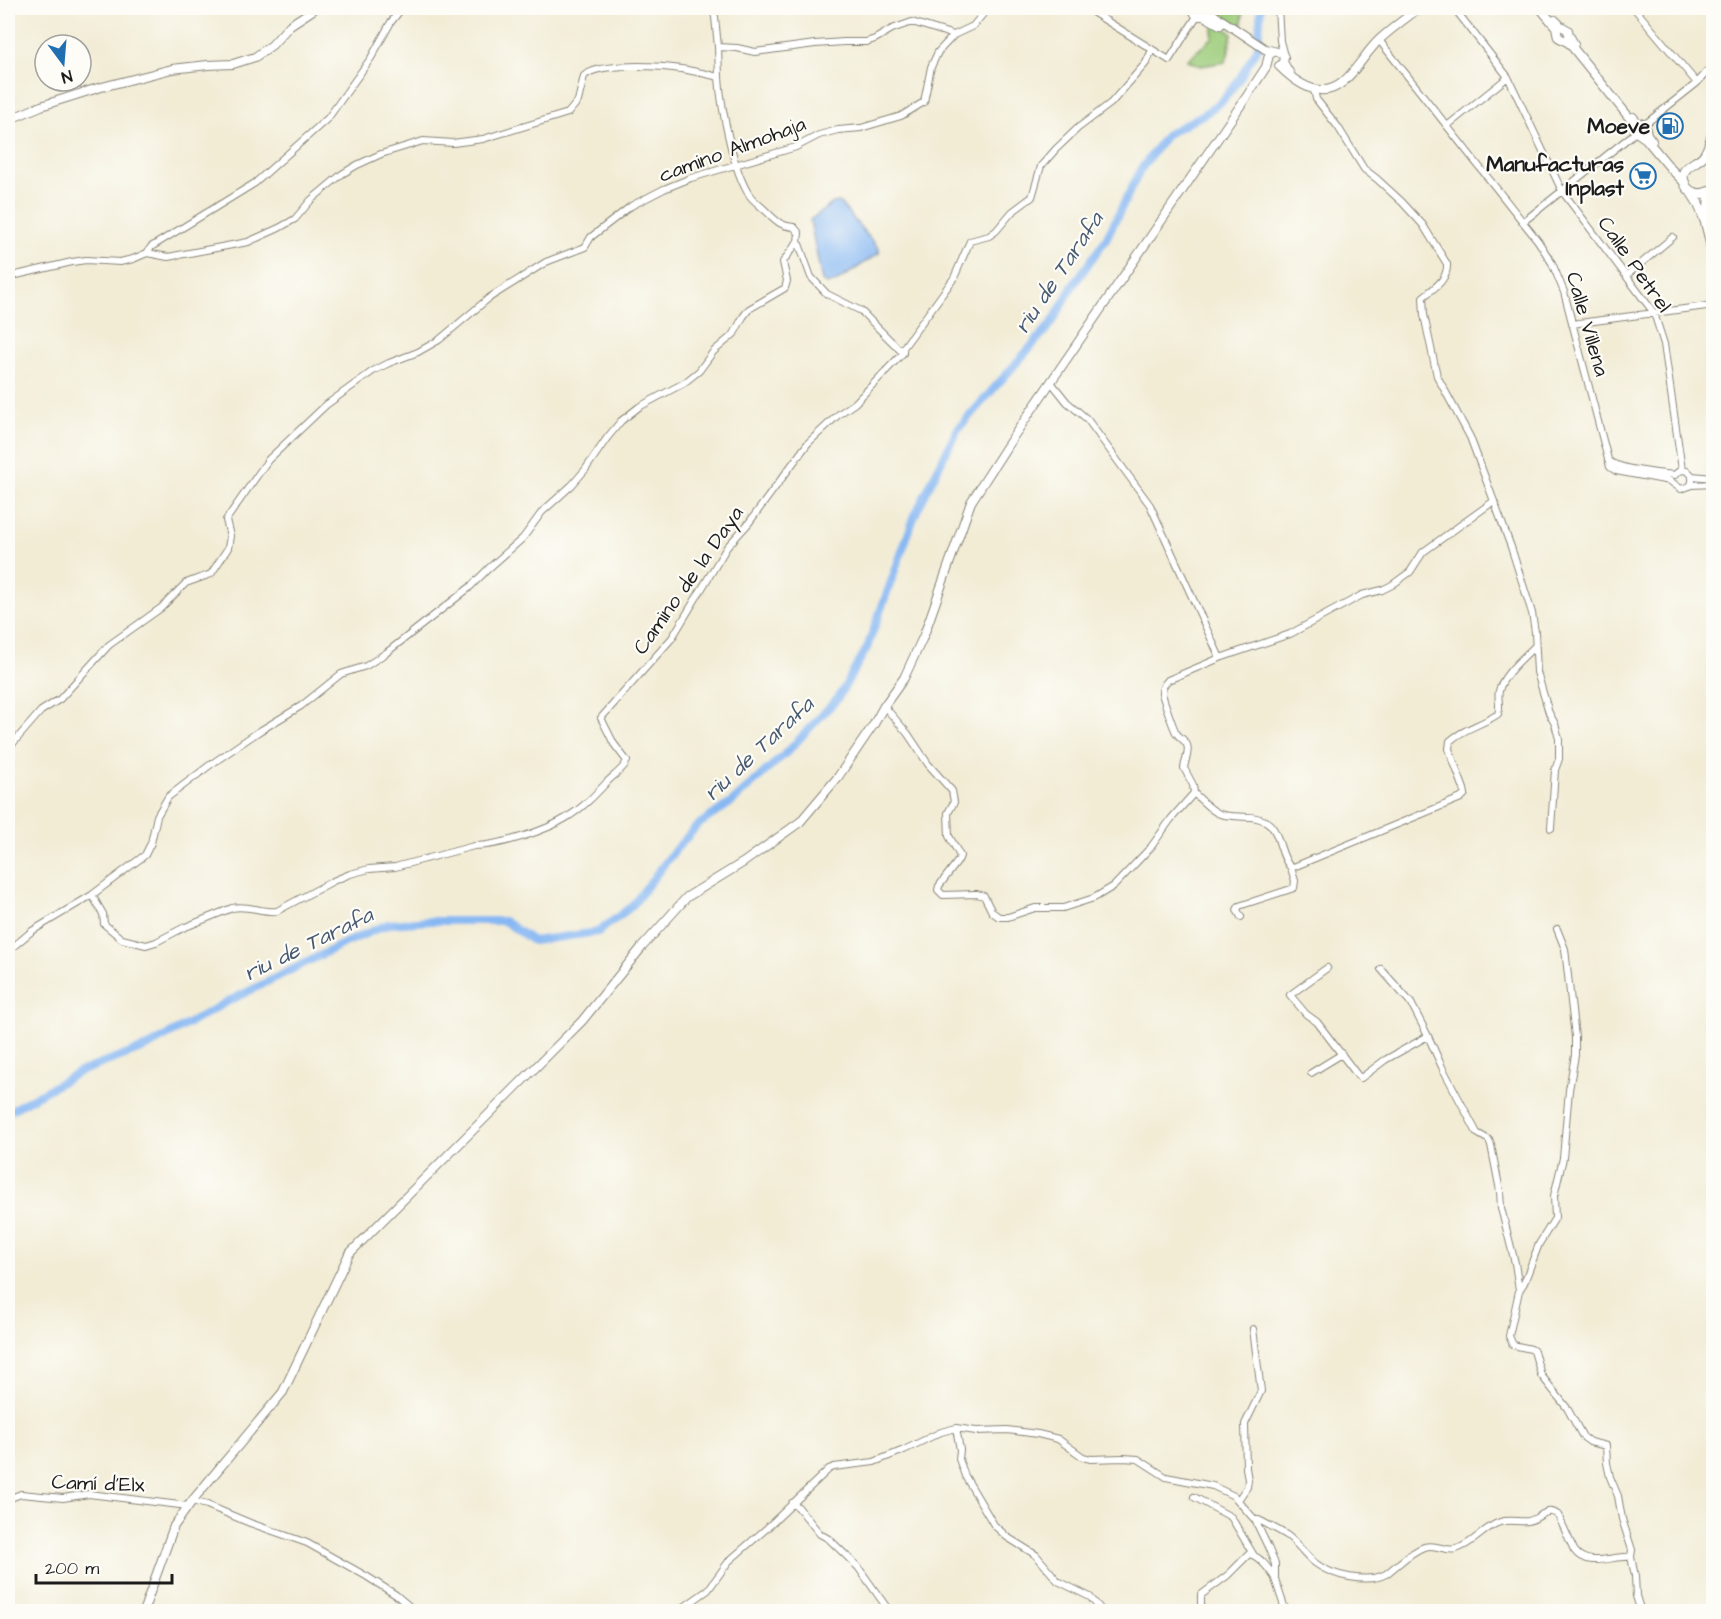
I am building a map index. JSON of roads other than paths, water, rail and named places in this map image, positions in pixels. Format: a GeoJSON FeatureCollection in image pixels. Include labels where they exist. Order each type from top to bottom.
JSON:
{"type":"FeatureCollection","features":[{"type":"Feature","properties":{"kind":"highway"},"geometry":{"type":"LineString","coordinates":[[1713,128],[1706,152],[1689,165],[1684,174],[1688,188],[1704,216],[1713,260]]}},
{"type":"Feature","properties":{"kind":"highway"},"geometry":{"type":"LineString","coordinates":[[1713,146],[1713,166]]}},
{"type":"Feature","properties":{"kind":"highway"},"geometry":{"type":"LineString","coordinates":[[1698,160],[1704,160],[1713,166]]}},
{"type":"Feature","properties":{"kind":"highway"},"geometry":{"type":"LineString","coordinates":[[1688,188],[1703,194],[1712,190]]}},
{"type":"Feature","properties":{"kind":"highway"},"geometry":{"type":"LineString","coordinates":[[1712,190],[1708,205],[1713,228]]}},
{"type":"Feature","properties":{"kind":"main road"},"geometry":{"type":"LineString","coordinates":[[8,120],[41,106],[98,88],[172,69],[208,64],[233,64],[255,57],[272,45],[290,25],[316,8]]}},
{"type":"Feature","properties":{"kind":"main road"},"geometry":{"type":"LineString","coordinates":[[1200,11],[1266,49],[1294,79],[1306,87],[1325,90],[1345,81],[1379,40],[1419,8]]}},
{"type":"Feature","properties":{"kind":"main road"},"geometry":{"type":"LineString","coordinates":[[1540,8],[1556,27],[1568,31],[1566,37],[1572,41],[1635,120],[1646,139],[1688,188]]}},
{"type":"Feature","properties":{"kind":"main road"},"geometry":{"type":"LineString","coordinates":[[1545,8],[1561,29]]}},
{"type":"Feature","properties":{"kind":"main road"},"geometry":{"type":"LineString","coordinates":[[143,1611],[174,1526],[283,1392],[349,1254],[582,1021],[642,947],[687,897],[744,862],[800,822],[838,777],[904,678],[924,635],[971,502],[1247,96],[1276,59]]}},
{"type":"Feature","properties":{"kind":"main road"},"geometry":{"type":"LineString","coordinates":[[1640,129],[1671,165],[1680,167],[1689,165]]}},
{"type":"Feature","properties":{"kind":"street"},"geometry":{"type":"LineString","coordinates":[[8,277],[79,261],[128,261],[147,253],[151,247],[255,183],[328,118],[371,58],[391,22],[402,8]]}},
{"type":"Feature","properties":{"kind":"street"},"geometry":{"type":"LineString","coordinates":[[712,8],[715,17],[718,77],[724,112],[736,164],[751,197],[778,223],[794,227],[799,233],[798,241],[811,277],[827,294],[861,311],[903,352]]}},
{"type":"Feature","properties":{"kind":"street","name":"camino Almohaja"},"geometry":{"type":"LineString","coordinates":[[8,749],[41,711],[60,699],[109,645],[160,608],[186,583],[211,574],[228,548],[230,536],[226,520],[268,460],[326,405],[374,371],[439,340],[489,298],[546,262],[585,247],[591,237],[631,206],[664,189],[691,178],[796,147],[819,135],[838,130],[861,128],[901,116],[924,102],[931,68],[938,52],[954,35],[973,26],[988,8]]}},
{"type":"Feature","properties":{"kind":"street"},"geometry":{"type":"LineString","coordinates":[[1086,8],[1169,60],[1200,11]]}},
{"type":"Feature","properties":{"kind":"street"},"geometry":{"type":"LineString","coordinates":[[1101,17],[1107,8]]}},
{"type":"Feature","properties":{"kind":"street"},"geometry":{"type":"LineString","coordinates":[[1276,59],[1277,8]]}},
{"type":"Feature","properties":{"kind":"street","name":"Calle Petrel"},"geometry":{"type":"LineString","coordinates":[[1454,8],[1508,77],[1562,191],[1654,313],[1664,344],[1682,470]]}},
{"type":"Feature","properties":{"kind":"street"},"geometry":{"type":"LineString","coordinates":[[1634,8],[1697,82]]}},
{"type":"Feature","properties":{"kind":"street"},"geometry":{"type":"LineString","coordinates":[[718,47],[755,52],[815,44],[866,42],[912,22],[954,35]]}},
{"type":"Feature","properties":{"kind":"street","name":"Calle Villena"},"geometry":{"type":"LineString","coordinates":[[1379,40],[1523,222],[1552,263],[1564,292],[1608,459]]}},
{"type":"Feature","properties":{"kind":"street","name":"Camino de la Daya"},"geometry":{"type":"LineString","coordinates":[[92,895],[103,914],[104,924],[122,939],[146,945],[232,908],[240,906],[268,912],[278,911],[333,881],[369,868],[395,867],[529,834],[564,819],[599,793],[625,767],[627,761],[614,744],[601,718],[672,638],[727,547],[748,524],[808,442],[855,403],[903,352],[903,348],[954,278],[970,241],[989,236],[1012,212],[1032,197],[1041,166],[1078,128],[1111,103],[1146,63],[1152,50]]}},
{"type":"Feature","properties":{"kind":"street"},"geometry":{"type":"LineString","coordinates":[[1523,222],[1697,82],[1713,64]]}},
{"type":"Feature","properties":{"kind":"street"},"geometry":{"type":"LineString","coordinates":[[147,253],[168,257],[238,244],[257,238],[295,219],[316,195],[350,169],[388,151],[423,141],[453,143],[472,141],[565,114],[576,105],[582,79],[590,72],[618,67],[650,67],[679,69],[718,77]]}},
{"type":"Feature","properties":{"kind":"street"},"geometry":{"type":"LineString","coordinates":[[1447,126],[1508,77]]}},
{"type":"Feature","properties":{"kind":"street"},"geometry":{"type":"LineString","coordinates":[[1314,89],[1316,99],[1338,127],[1364,169],[1394,194],[1423,225],[1447,264],[1445,276],[1440,283],[1423,297],[1424,315],[1437,376],[1470,437],[1511,547],[1532,613],[1537,672],[1559,739],[1551,828]]}},
{"type":"Feature","properties":{"kind":"street"},"geometry":{"type":"LineString","coordinates":[[1627,275],[1673,237]]}},
{"type":"Feature","properties":{"kind":"street"},"geometry":{"type":"LineString","coordinates":[[8,951],[32,932],[92,895],[145,855],[151,843],[157,816],[168,797],[258,732],[302,706],[341,674],[366,666],[386,653],[469,588],[523,538],[542,512],[585,471],[621,421],[639,407],[684,383],[699,370],[712,352],[734,334],[749,309],[785,288],[787,281],[783,262],[798,241]]}},
{"type":"Feature","properties":{"kind":"street"},"geometry":{"type":"LineString","coordinates":[[1572,324],[1713,305]]}},
{"type":"Feature","properties":{"kind":"street"},"geometry":{"type":"LineString","coordinates":[[1051,382],[1067,402],[1087,418],[1150,505],[1220,658]]}},
{"type":"Feature","properties":{"kind":"street"},"geometry":{"type":"LineString","coordinates":[[1608,459],[1616,465],[1675,475],[1682,470],[1688,471],[1692,476],[1691,485]]}},
{"type":"Feature","properties":{"kind":"street"},"geometry":{"type":"LineString","coordinates":[[1608,459],[1610,467],[1616,471],[1674,483],[1681,489],[1686,489],[1691,485],[1713,483]]}},
{"type":"Feature","properties":{"kind":"street"},"geometry":{"type":"LineString","coordinates":[[1674,483],[1675,475]]}},
{"type":"Feature","properties":{"kind":"street"},"geometry":{"type":"LineString","coordinates":[[1692,476],[1713,478]]}},
{"type":"Feature","properties":{"kind":"street"},"geometry":{"type":"LineString","coordinates":[[1241,916],[1237,910],[1239,906],[1294,888],[1295,881],[1291,868],[1286,863],[1271,827],[1266,822],[1250,817],[1219,814],[1194,794],[1193,785],[1184,768],[1188,747],[1185,741],[1177,735],[1172,725],[1162,689],[1164,684],[1168,680],[1220,658],[1290,634],[1362,595],[1392,585],[1410,572],[1423,552],[1494,501]]}},
{"type":"Feature","properties":{"kind":"street"},"geometry":{"type":"LineString","coordinates":[[1291,868],[1461,798],[1465,794],[1449,749],[1450,741],[1464,730],[1498,714],[1500,706],[1498,694],[1502,682],[1535,646]]}},
{"type":"Feature","properties":{"kind":"street"},"geometry":{"type":"LineString","coordinates":[[884,706],[908,734],[928,764],[952,791],[954,797],[948,813],[948,829],[950,842],[960,856],[938,890],[943,895],[977,894],[984,896],[992,912],[999,917],[1035,908],[1063,908],[1094,898],[1114,886],[1151,847],[1194,794]]}},
{"type":"Feature","properties":{"kind":"street"},"geometry":{"type":"LineString","coordinates":[[1557,929],[1565,949],[1575,1055],[1569,1090],[1562,1164],[1554,1196],[1555,1218],[1539,1244],[1519,1291],[1509,1336],[1511,1344],[1534,1351],[1541,1375],[1568,1408],[1582,1437],[1590,1442],[1606,1446],[1610,1477],[1618,1496],[1632,1551],[1636,1596],[1641,1611]]}},
{"type":"Feature","properties":{"kind":"street"},"geometry":{"type":"LineString","coordinates":[[1327,968],[1290,995],[1306,1014],[1317,1022],[1358,1076],[1361,1078],[1385,1060],[1428,1036]]}},
{"type":"Feature","properties":{"kind":"street"},"geometry":{"type":"LineString","coordinates":[[1381,969],[1411,1004],[1477,1133],[1489,1140],[1519,1291]]}},
{"type":"Feature","properties":{"kind":"street"},"geometry":{"type":"LineString","coordinates":[[1311,1073],[1342,1054]]}},
{"type":"Feature","properties":{"kind":"street"},"geometry":{"type":"LineString","coordinates":[[1238,1500],[1247,1487],[1248,1480],[1245,1424],[1262,1391],[1253,1329]]}},
{"type":"Feature","properties":{"kind":"street"},"geometry":{"type":"LineString","coordinates":[[956,1428],[960,1450],[959,1459],[965,1476],[994,1525],[1036,1555],[1058,1581],[1090,1597],[1103,1611]]}},
{"type":"Feature","properties":{"kind":"street"},"geometry":{"type":"LineString","coordinates":[[677,1611],[708,1590],[729,1561],[829,1469],[874,1462],[941,1432],[956,1428],[1038,1434],[1058,1439],[1083,1457],[1138,1459],[1166,1477],[1213,1486],[1234,1496],[1255,1520],[1275,1564],[1275,1579]]}},
{"type":"Feature","properties":{"kind":"street","name":"Camí d'Elx"},"geometry":{"type":"LineString","coordinates":[[8,1499],[21,1494],[63,1497],[89,1494],[207,1505],[307,1543],[386,1588],[416,1611]]}},
{"type":"Feature","properties":{"kind":"street"},"geometry":{"type":"LineString","coordinates":[[1194,1497],[1231,1517],[1253,1554],[1260,1559],[1275,1579],[1286,1611]]}},
{"type":"Feature","properties":{"kind":"street"},"geometry":{"type":"LineString","coordinates":[[792,1503],[820,1534],[829,1539],[858,1567],[889,1611]]}},
{"type":"Feature","properties":{"kind":"street"},"geometry":{"type":"LineString","coordinates":[[1255,1520],[1289,1537],[1324,1569],[1365,1579],[1379,1578],[1424,1547],[1435,1545],[1445,1549],[1456,1549],[1478,1537],[1498,1522],[1528,1521],[1549,1511],[1558,1515],[1577,1555],[1595,1560],[1617,1556],[1631,1557]]}},
{"type":"Feature","properties":{"kind":"street"},"geometry":{"type":"LineString","coordinates":[[1201,1611],[1201,1595],[1228,1575],[1245,1557],[1253,1554]]}},
{"type":"Feature","properties":{"kind":"water"},"geometry":{"type":"Polygon","coordinates":[[[839,202],[879,249],[879,253],[836,282],[826,284],[822,281],[810,220],[833,203],[839,202]]]}},
{"type":"Feature","properties":{"kind":"waterway","name":"riu de Tarafa"},"geometry":{"type":"LineString","coordinates":[[8,1112],[79,1072],[147,1047],[223,1004],[388,924],[431,921],[504,921],[533,941],[598,932],[632,906],[675,850],[698,825],[732,802],[787,752],[838,698],[867,648],[915,515],[957,430],[1052,323],[1072,287],[1106,239],[1141,169],[1167,134],[1206,113],[1223,100],[1240,78],[1258,47],[1261,8]]}},
{"type":"Feature","properties":{"kind":"place","name":"Moeve"},"geometry":{"type":"Point","coordinates":[1670,126]}},
{"type":"Feature","properties":{"kind":"place","name":"Manufacturas Inplast"},"geometry":{"type":"Point","coordinates":[1643,176]}}]}
